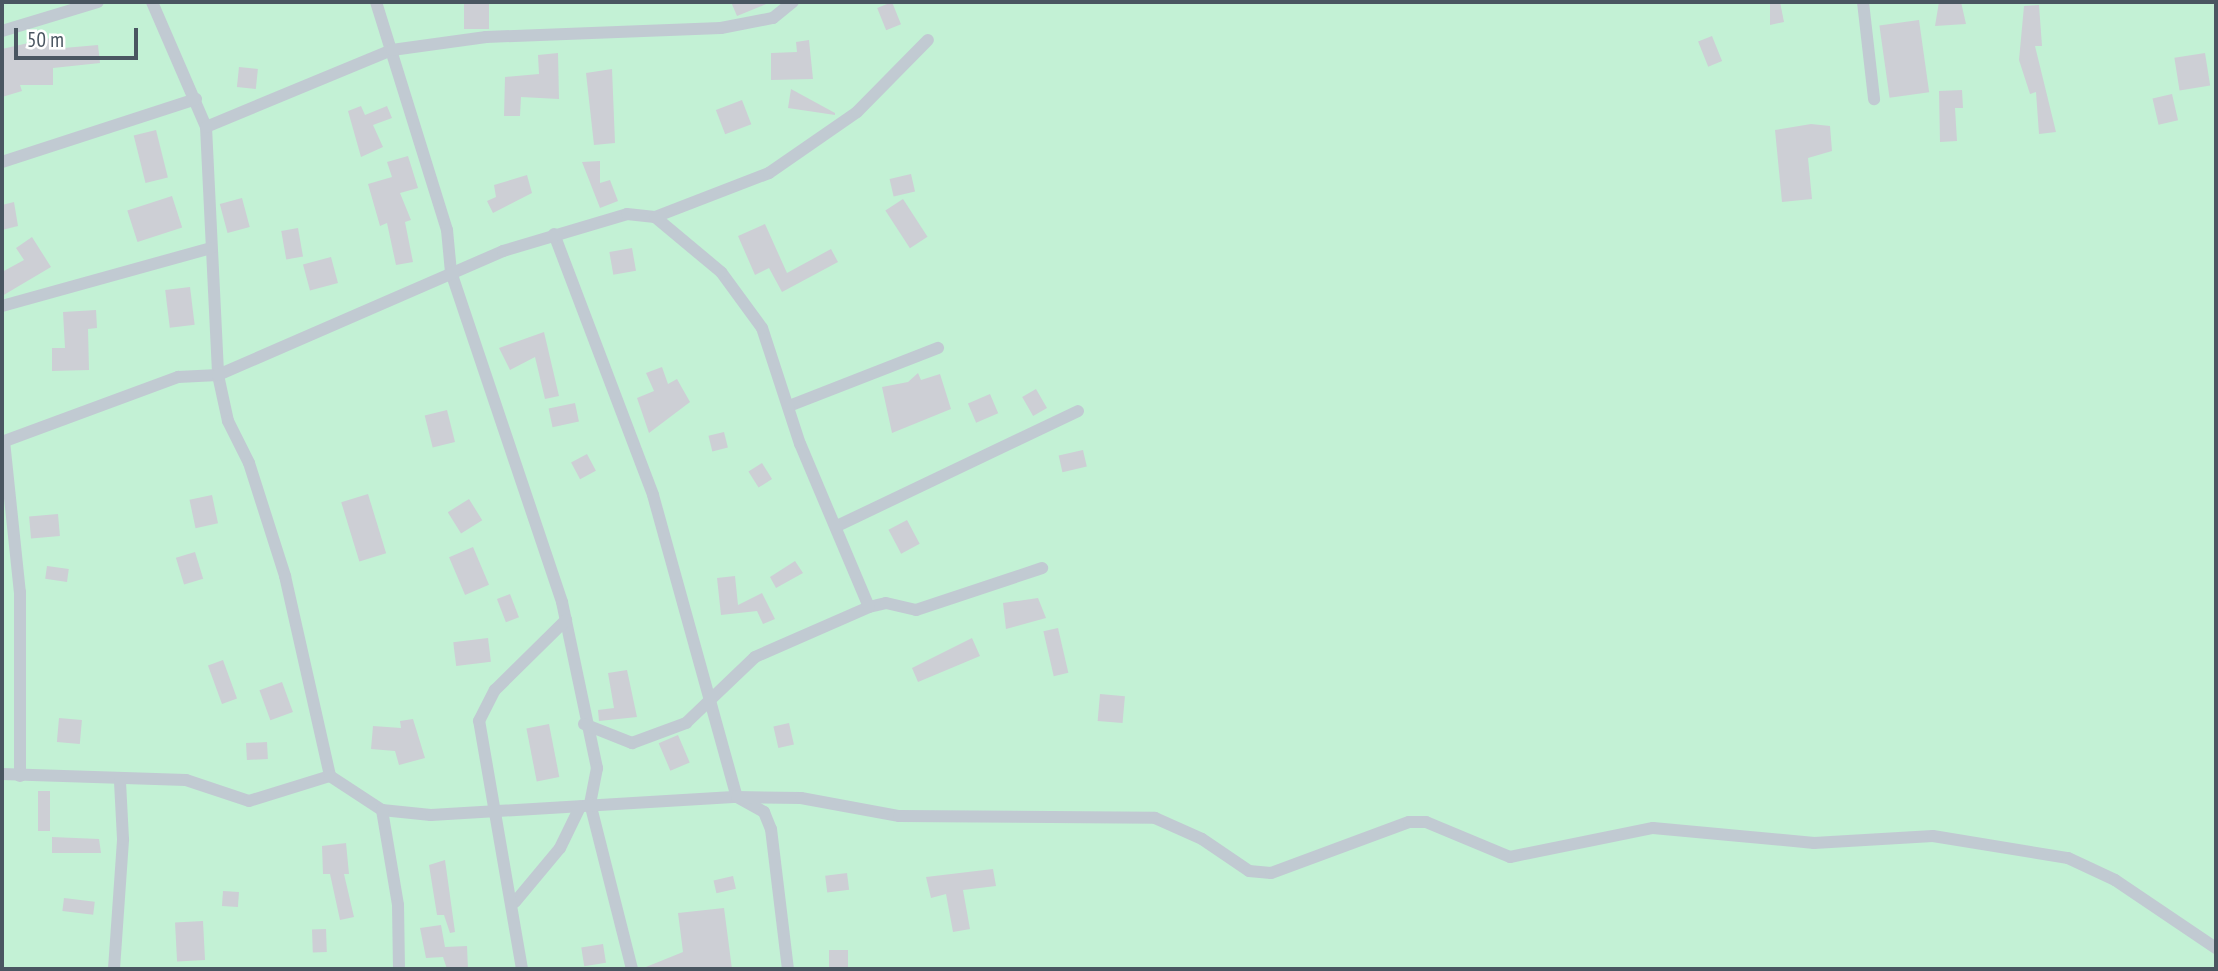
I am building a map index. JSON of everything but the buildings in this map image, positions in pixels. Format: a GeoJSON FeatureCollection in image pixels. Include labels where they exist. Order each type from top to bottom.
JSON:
{"type":"FeatureCollection","features":[{"type":"Feature","properties":{"kind":"street"},"geometry":{"type":"LineString","coordinates":[[2,31],[98,2]]}},
{"type":"Feature","properties":{"kind":"street"},"geometry":{"type":"LineString","coordinates":[[152,2],[196,100],[205,127],[218,375],[285,576],[330,776],[382,810],[499,815],[585,805],[737,797],[801,799],[899,816],[1156,818],[1202,839],[1249,872],[1271,873],[1409,822],[1426,822],[1510,857],[1653,828],[1814,843],[1933,836],[2068,858],[2115,880],[2216,948]]}},
{"type":"Feature","properties":{"kind":"street"},"geometry":{"type":"LineString","coordinates":[[376,2],[447,230],[451,272],[566,620],[584,724],[597,768],[585,805],[560,848],[515,902]]}},
{"type":"Feature","properties":{"kind":"street"},"geometry":{"type":"LineString","coordinates":[[205,127],[392,50],[486,37],[721,29],[773,18],[793,2]]}},
{"type":"Feature","properties":{"kind":"street"},"geometry":{"type":"LineString","coordinates":[[1863,2],[1874,99]]}},
{"type":"Feature","properties":{"kind":"street"},"geometry":{"type":"LineString","coordinates":[[20,775],[20,592],[3,441],[178,377],[218,375],[350,322],[451,272],[554,234],[627,214],[655,217],[792,159],[857,112],[928,40]]}},
{"type":"Feature","properties":{"kind":"street"},"geometry":{"type":"LineString","coordinates":[[2,162],[196,100]]}},
{"type":"Feature","properties":{"kind":"street"},"geometry":{"type":"LineString","coordinates":[[655,217],[744,298],[770,346],[789,405],[869,607]]}},
{"type":"Feature","properties":{"kind":"street"},"geometry":{"type":"LineString","coordinates":[[554,234],[653,495],[707,704],[726,744],[737,797],[764,812],[771,829],[788,969]]}},
{"type":"Feature","properties":{"kind":"street"},"geometry":{"type":"LineString","coordinates":[[2,306],[211,248]]}},
{"type":"Feature","properties":{"kind":"street"},"geometry":{"type":"LineString","coordinates":[[789,405],[938,348]]}},
{"type":"Feature","properties":{"kind":"street"},"geometry":{"type":"LineString","coordinates":[[837,526],[1078,411]]}},
{"type":"Feature","properties":{"kind":"street"},"geometry":{"type":"LineString","coordinates":[[584,724],[632,743],[686,723],[755,657],[869,607],[887,603],[916,610],[1042,568]]}},
{"type":"Feature","properties":{"kind":"street"},"geometry":{"type":"LineString","coordinates":[[522,969],[515,902],[479,721],[483,706],[566,620]]}},
{"type":"Feature","properties":{"kind":"street"},"geometry":{"type":"LineString","coordinates":[[3,775],[120,780],[186,779],[248,800],[330,776]]}},
{"type":"Feature","properties":{"kind":"street"},"geometry":{"type":"LineString","coordinates":[[114,969],[120,780]]}},
{"type":"Feature","properties":{"kind":"street"},"geometry":{"type":"LineString","coordinates":[[585,805],[632,969]]}},
{"type":"Feature","properties":{"kind":"street"},"geometry":{"type":"LineString","coordinates":[[382,810],[398,905],[399,969]]}},
{"type":"Feature","properties":{"kind":"green space"},"geometry":{"type":"Polygon","coordinates":[[[2,2],[2216,2],[2216,969],[2,969],[2,2]]]}}]}
